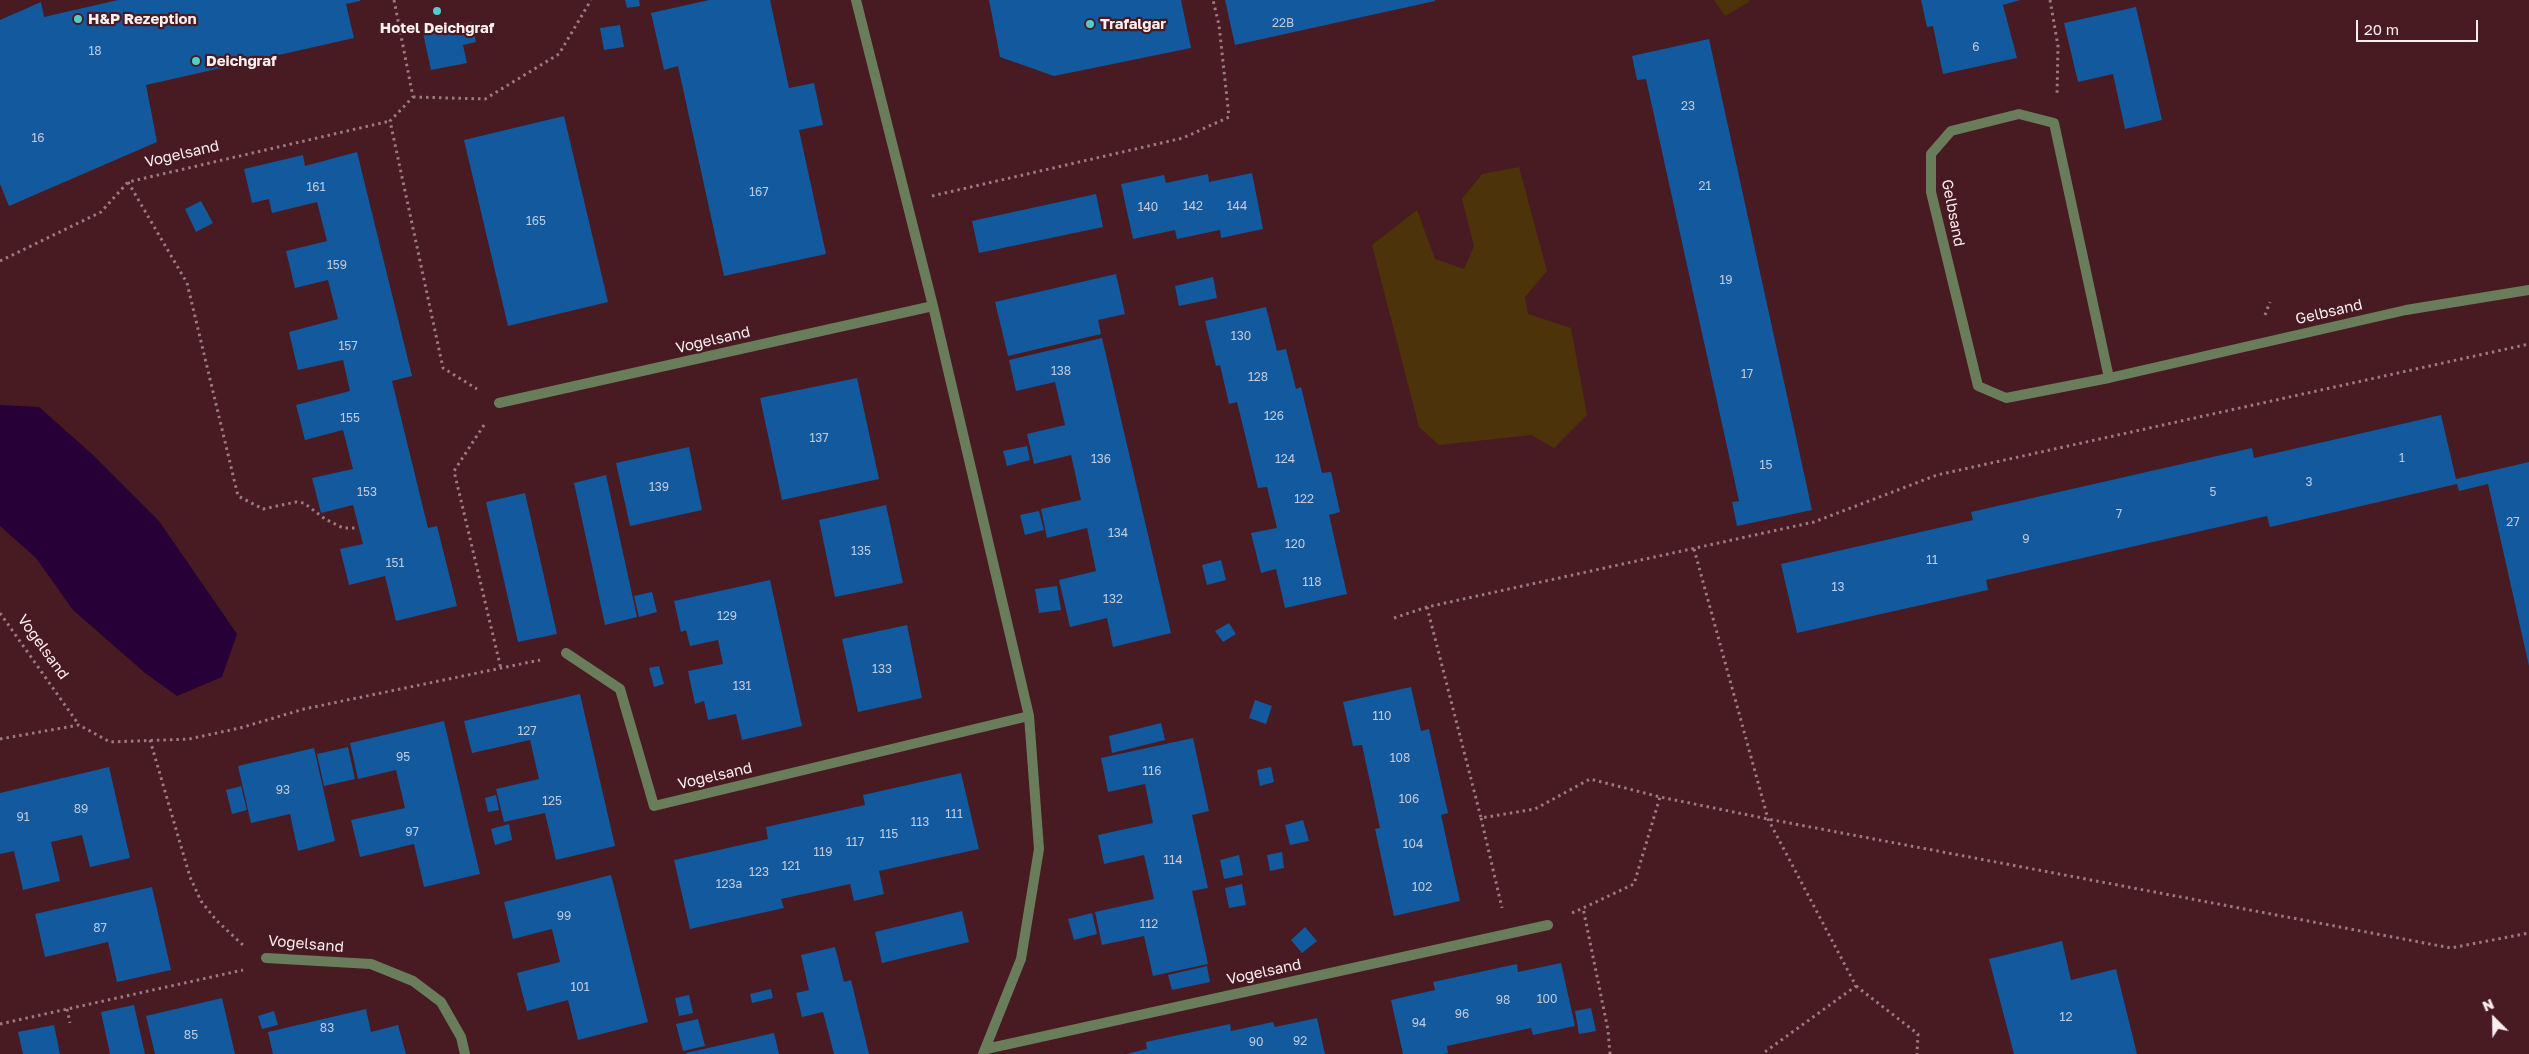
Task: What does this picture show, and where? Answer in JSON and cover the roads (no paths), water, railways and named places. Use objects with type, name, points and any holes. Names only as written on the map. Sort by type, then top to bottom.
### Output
[{"type":"street","name":"Vogelsand","points":[[856,0],[933,306],[1029,716],[1039,849],[1021,959],[984,1052]]},
{"type":"street","name":"Gelbsand","points":[[2109,378],[2054,123],[2019,114],[1951,131],[1931,154],[1931,192],[1978,386],[2006,398],[2109,378],[2406,310],[2529,290]]},
{"type":"street","name":"Vogelsand","points":[[499,403],[933,306]]},
{"type":"street","name":"Vogelsand","points":[[566,653],[620,690],[654,806],[1029,716]]},
{"type":"street","name":"Vogelsand","points":[[984,1052],[1548,925]]},
{"type":"street","name":"Vogelsand","points":[[266,958],[371,964],[413,981],[441,1002],[461,1037],[465,1054]]},
{"type":"place","name":"Hotel Deichgraf","points":[[437,11]]},
{"type":"place","name":"H&P Rezeption","points":[[78,19]]},
{"type":"place","name":"Trafalgar","points":[[1090,24]]},
{"type":"place","name":"Deichgraf","points":[[196,61]]}]
